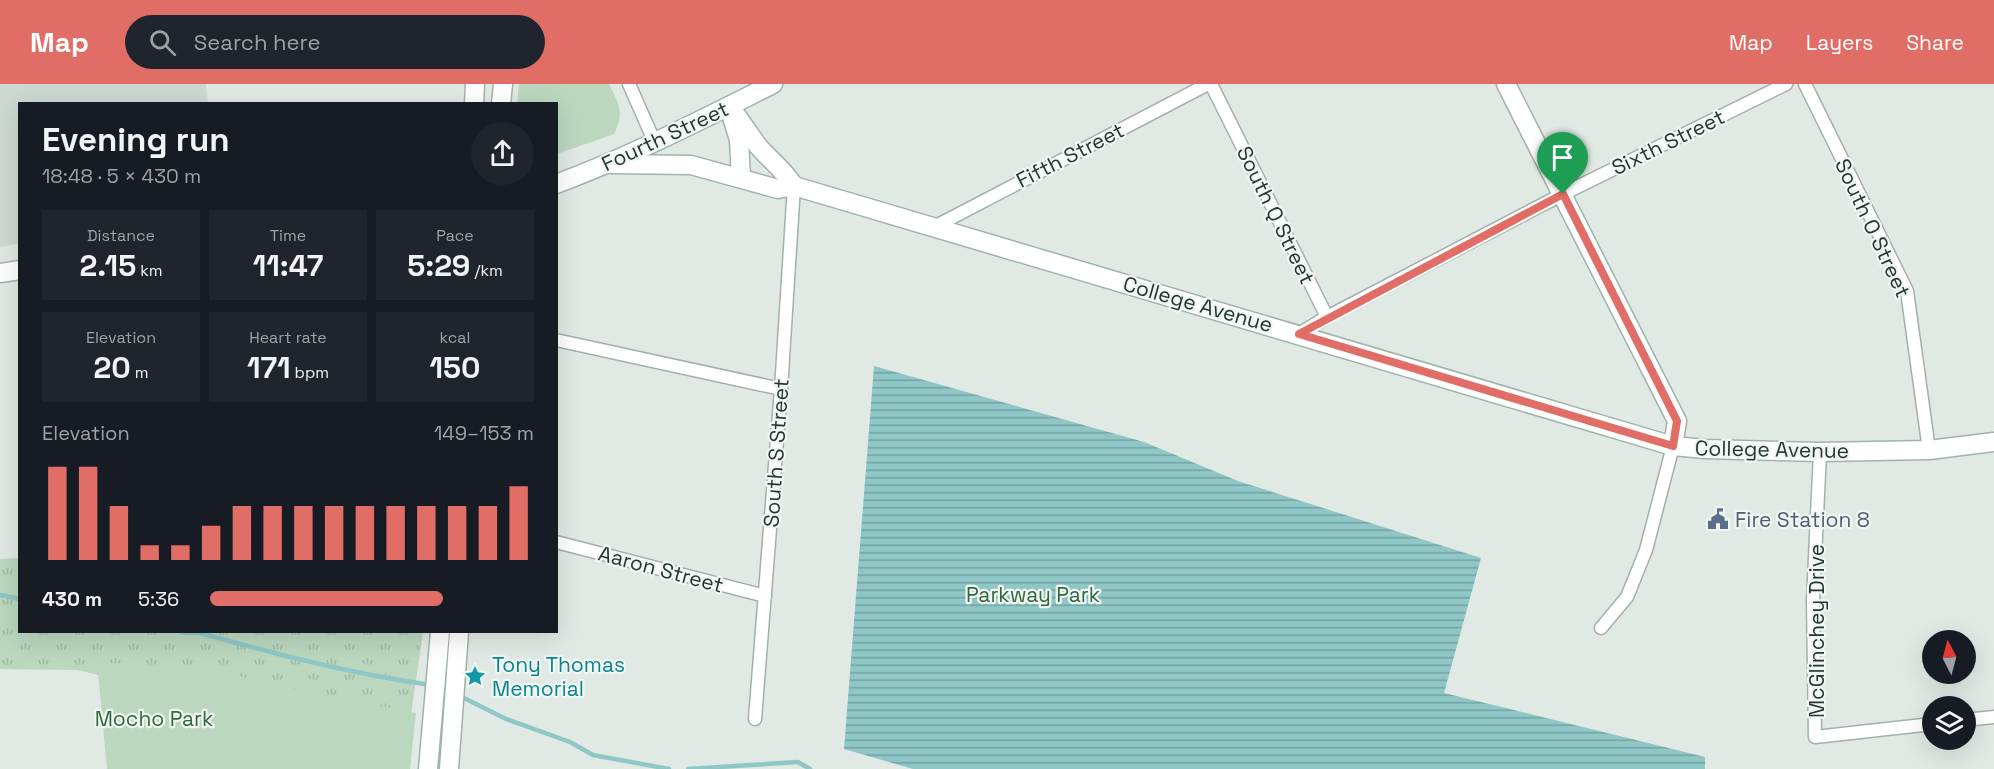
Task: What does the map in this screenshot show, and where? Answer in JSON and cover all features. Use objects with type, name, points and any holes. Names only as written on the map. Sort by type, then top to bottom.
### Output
[{"type":"street","points":[[474,102],[475,84]]},
{"type":"street","points":[[501,102],[502,84]]},
{"type":"street","points":[[629,84],[655,143]]},
{"type":"street","name":"Fourth Street","points":[[558,183],[655,143],[773,84]]},
{"type":"street","name":"Fifth Street","points":[[934,226],[1209,84]]},
{"type":"street","name":"South Q Street","points":[[1209,84],[1327,317]]},
{"type":"street","points":[[1506,84],[1677,421],[1673,446],[1646,550],[1627,597],[1601,628]]},
{"type":"street","name":"Sixth Street","points":[[1327,317],[1563,194],[1786,84]]},
{"type":"street","name":"South O Street","points":[[1804,84],[1908,291],[1929,450]]},
{"type":"street","points":[[729,106],[739,140],[741,178]]},
{"type":"street","points":[[729,106],[758,145],[785,172],[794,186]]},
{"type":"street","name":"College Avenue","points":[[609,164],[691,165],[778,189],[794,186],[1673,446],[1820,452],[1929,450],[1994,442]]},
{"type":"street","name":"South S Street","points":[[755,719],[781,389],[794,186]]},
{"type":"street","points":[[0,273],[18,270]]},
{"type":"street","points":[[1299,334],[1327,317]]},
{"type":"street","points":[[558,340],[781,389]]},
{"type":"street","name":"McGlinchey Drive","points":[[1820,452],[1813,600],[1815,737],[1922,725]]},
{"type":"street","name":"Aaron Street","points":[[558,543],[765,596]]},
{"type":"street","points":[[449,769],[459,633]]},
{"type":"street","points":[[428,769],[440,638]]},
{"type":"street","points":[[1976,719],[1994,717]]},
{"type":"shaded area","points":[[0,84],[206,84],[208,102],[18,102],[18,244],[0,247]]},
{"type":"green space","points":[[519,84],[609,84],[620,114],[614,134],[558,154],[558,102],[517,102]]},
{"type":"green space","points":[[18,558],[18,633],[423,633],[408,735],[77,670],[0,669],[0,559]]},
{"type":"green space","name":"Mocho Park","points":[[97,662],[218,670],[260,682],[416,713],[410,769],[107,769]]},
{"type":"water","name":"Parkway Park","points":[[874,366],[1144,442],[1238,481],[1481,558],[1444,693],[1705,757],[1705,769],[913,769],[844,749]]},
{"type":"waterway","points":[[0,595],[18,599]]},
{"type":"waterway","points":[[200,633],[343,669],[431,685]]},
{"type":"waterway","points":[[458,695],[506,719],[570,742],[593,755],[669,769]]},
{"type":"waterway","points":[[688,769],[798,762],[810,769]]},
{"type":"place","name":"Fire Station 8","points":[[1718,519]]},
{"type":"place","name":"Tony Thomas Memorial","points":[[475,676]]},
{"type":"route","points":[[1563,194],[1677,421],[1673,446],[1299,334],[1327,317],[1563,194]]}]
